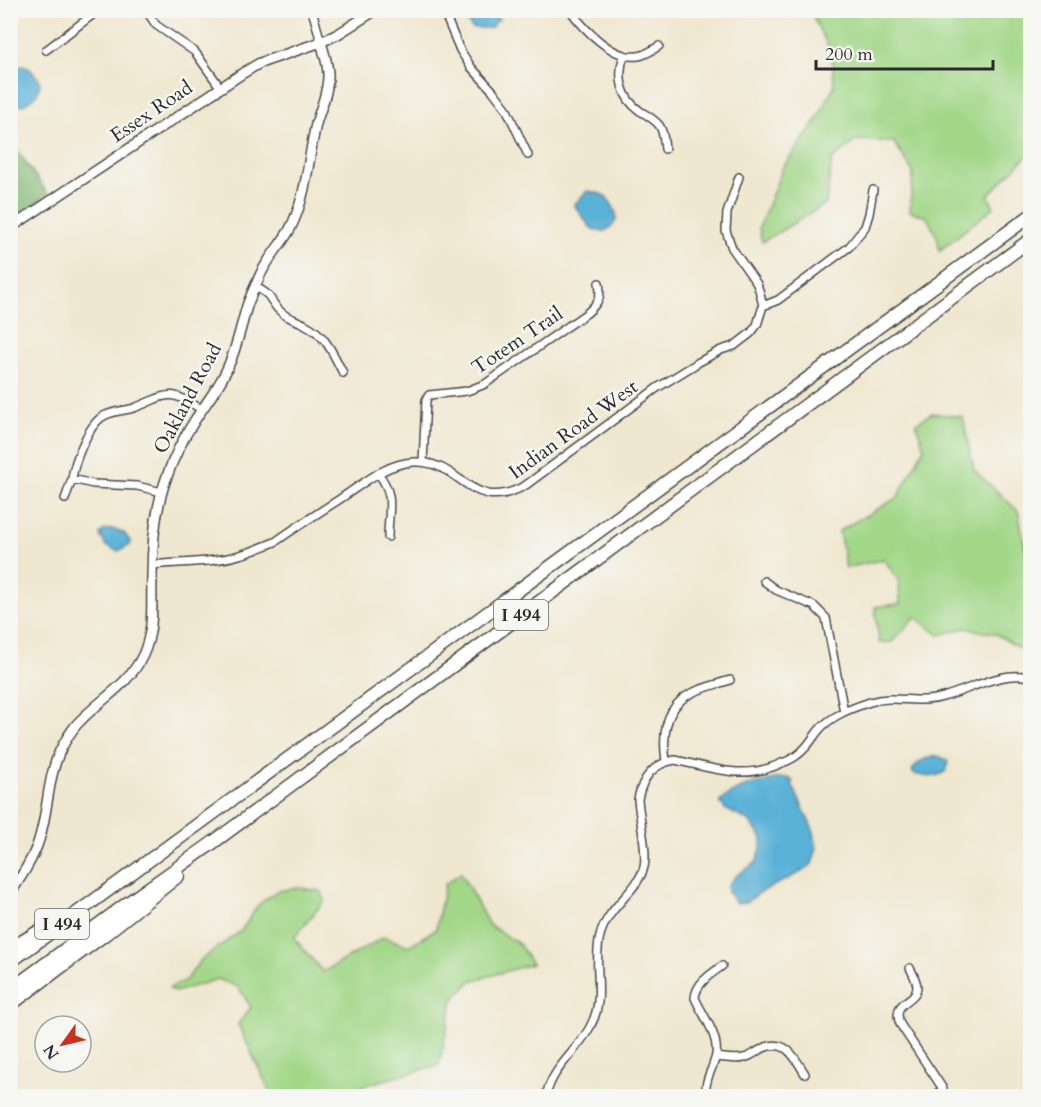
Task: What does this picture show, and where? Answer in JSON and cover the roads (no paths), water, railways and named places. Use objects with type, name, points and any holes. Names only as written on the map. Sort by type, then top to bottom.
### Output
[{"type":"highway","name":"I 494","points":[[10,962],[1030,216]]},
{"type":"highway","name":"I 494","points":[[10,990],[1030,240]]},
{"type":"highway","points":[[10,1005],[177,877],[211,844]]},
{"type":"highway","points":[[10,949],[114,886]]},
{"type":"street","points":[[46,50],[99,10]]},
{"type":"street","points":[[146,10],[156,25],[195,52],[219,87]]},
{"type":"street","points":[[312,10],[321,42],[376,10]]},
{"type":"street","points":[[443,10],[460,50],[471,67],[506,108],[528,155]]},
{"type":"street","points":[[570,10],[597,39],[614,51],[631,57],[645,55],[659,46]]},
{"type":"street","name":"Essex Road","points":[[10,228],[219,87],[260,63],[321,42]]},
{"type":"street","name":"Oakland Road","points":[[10,894],[39,842],[54,769],[64,742],[82,718],[127,680],[143,655],[152,627],[154,534],[162,492],[178,449],[215,392],[232,360],[255,287],[262,272],[291,228],[300,205],[316,126],[327,86],[326,56],[321,42]]},
{"type":"street","points":[[624,55],[620,70],[623,90],[634,106],[658,123],[663,134],[665,148]]},
{"type":"street","points":[[739,177],[727,213],[726,231],[732,248],[757,284],[763,306],[778,300],[849,247],[864,227],[873,190]]},
{"type":"street","name":"Totem Trail","points":[[423,462],[426,400],[429,395],[467,391],[485,384],[587,313],[599,300],[600,283]]},
{"type":"street","points":[[255,287],[267,293],[282,313],[306,324],[320,335],[332,351],[343,373]]},
{"type":"street","name":"Indian Road West","points":[[423,462],[443,468],[478,492],[496,495],[514,492],[671,379],[721,350],[735,346],[744,340],[757,325],[763,306]]},
{"type":"street","points":[[65,499],[78,454],[93,426],[103,417],[164,395],[182,398],[202,410]]},
{"type":"street","points":[[153,565],[208,561],[261,548],[275,542],[378,473],[399,464],[423,462]]},
{"type":"street","points":[[378,473],[385,482],[390,498],[388,537]]},
{"type":"street","points":[[72,478],[93,484],[137,486],[162,492]]},
{"type":"street","points":[[764,580],[776,590],[814,606],[826,618],[844,712]]},
{"type":"street","points":[[546,1096],[554,1076],[591,1026],[599,1002],[598,948],[600,935],[610,913],[642,875],[645,865],[638,799],[640,788],[652,770],[666,761],[675,760],[730,772],[751,772],[771,768],[798,755],[826,723],[844,712],[871,702],[897,698],[938,699],[1003,676],[1030,677]]},
{"type":"street","points":[[666,761],[664,730],[671,712],[691,693],[730,680]]},
{"type":"street","points":[[10,871],[18,882]]},
{"type":"street","points":[[706,1096],[706,1081],[716,1057],[716,1047],[715,1039],[695,998],[698,987],[722,966]]},
{"type":"street","points":[[910,968],[917,986],[912,997],[900,1006],[898,1018],[943,1089],[933,1096]]},
{"type":"street","points":[[716,1057],[745,1058],[763,1048],[778,1045],[790,1051],[805,1074]]},
{"type":"water","points":[[478,11],[493,14],[499,19],[490,28],[472,28],[468,23]]},
{"type":"water","points":[[27,66],[39,79],[40,85],[36,96],[23,105],[11,105],[11,70]]},
{"type":"water","points":[[589,191],[605,196],[615,212],[615,223],[602,232],[591,228],[574,205]]},
{"type":"water","points":[[112,529],[124,533],[130,541],[129,546],[118,551],[106,546],[100,535],[103,531]]},
{"type":"water","points":[[937,756],[948,762],[946,771],[930,777],[914,774],[912,771],[914,767],[920,762]]},
{"type":"water","points":[[779,778],[789,778],[793,782],[814,832],[817,848],[812,864],[747,902],[736,903],[728,893],[728,885],[737,875],[756,863],[762,838],[749,821],[725,809],[720,802],[740,789]]}]
